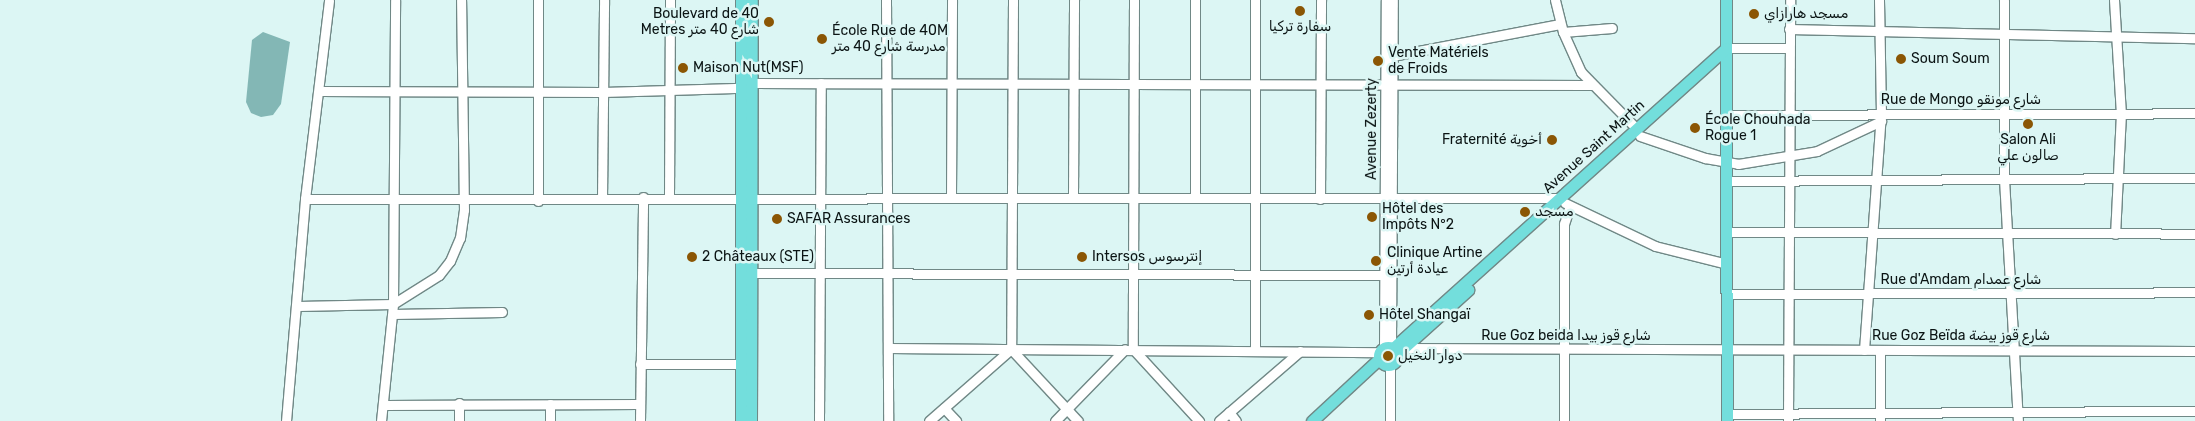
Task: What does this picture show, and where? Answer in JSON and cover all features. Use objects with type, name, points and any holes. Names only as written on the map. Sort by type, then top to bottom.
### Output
[{"type":"main road","points":[[741,0],[741,87],[752,273],[741,421]]},
{"type":"main road","points":[[751,421],[746,364],[746,196],[752,83],[752,0]]},
{"type":"main road","points":[[1726,0],[1727,418]]},
{"type":"main road","name":"Avenue Saint Martin","points":[[1312,421],[1565,202],[1638,132],[1726,53]]},
{"type":"main road","name":"Avenue Saint Martin","points":[[1322,421],[1389,354]]},
{"type":"street","points":[[286,421],[298,306],[305,199],[329,0]]},
{"type":"street","points":[[381,421],[393,314],[397,91],[395,0]]},
{"type":"street","points":[[298,306],[393,304],[439,275],[450,261],[460,238],[464,202],[461,0]]},
{"type":"street","points":[[538,0],[538,201]]},
{"type":"street","points":[[602,199],[604,0]]},
{"type":"street","points":[[669,196],[670,0]]},
{"type":"street","points":[[886,0],[888,421]]},
{"type":"street","points":[[951,197],[952,0]]},
{"type":"street","points":[[1014,0],[1011,349],[1078,421]]},
{"type":"street","points":[[1073,196],[1074,0]]},
{"type":"street","points":[[1055,421],[1129,349],[1135,196],[1134,0]]},
{"type":"street","points":[[1195,0],[1195,198]]},
{"type":"street","points":[[1255,0],[1255,350]]},
{"type":"street","points":[[1320,199],[1322,0]]},
{"type":"street","name":"Avenue Zezerty","points":[[1386,0],[1389,85],[1390,421]]},
{"type":"street","name":"Avenue Zezerty","points":[[1389,85],[1392,56],[1393,0]]},
{"type":"street","points":[[1555,0],[1561,28],[1591,85],[1638,132],[1727,164],[1790,158],[1817,151],[1881,118]]},
{"type":"street","points":[[1788,416],[1790,0]]},
{"type":"street","points":[[1864,350],[1881,118],[1879,0]]},
{"type":"street","points":[[2004,0],[2004,179],[2018,416]]},
{"type":"street","points":[[2114,0],[2114,36],[2121,112],[2115,234]]},
{"type":"street","points":[[1392,56],[1561,28],[1612,28]]},
{"type":"street","points":[[1790,29],[2195,38]]},
{"type":"street","points":[[1726,53],[1789,48]]},
{"type":"street","points":[[319,91],[538,90],[603,92],[741,87],[752,83],[1591,85]]},
{"type":"street","points":[[819,421],[822,83]]},
{"type":"street","name":"Rue de Mongo شارع مونقو","points":[[1726,115],[1790,113],[1881,118],[2121,112],[2195,113]]},
{"type":"street","points":[[1727,181],[2195,178]]},
{"type":"street","points":[[305,199],[464,202],[669,196],[1135,196],[1565,202],[1655,246],[1727,264]]},
{"type":"street","points":[[640,421],[643,197]]},
{"type":"street","points":[[1564,421],[1562,350],[1565,202]]},
{"type":"street","points":[[1727,232],[2195,234]]},
{"type":"street","points":[[752,273],[1389,274]]},
{"type":"street","name":"Rue d'Amdam شارع عمدام","points":[[1728,294],[2195,292]]},
{"type":"street","points":[[393,314],[502,312]]},
{"type":"street","name":"Rue Goz beida شارع قوز بيدا","points":[[888,348],[1255,350],[1389,354],[1562,350],[1728,350]]},
{"type":"street","points":[[929,421],[1011,349]]},
{"type":"street","points":[[1129,349],[1199,421]]},
{"type":"street","name":"Rue Goz Beïda شارع قوز بيضة","points":[[1728,350],[2195,351]]},
{"type":"street","points":[[1880,350],[1880,421]]},
{"type":"street","points":[[1219,421],[1300,352]]},
{"type":"street","points":[[640,364],[746,364]]},
{"type":"street","points":[[383,405],[459,403],[640,404]]},
{"type":"street","points":[[459,403],[459,421]]},
{"type":"street","points":[[550,404],[550,421]]},
{"type":"street","points":[[944,408],[956,421]]},
{"type":"street","points":[[1727,418],[1880,410],[2018,416],[2195,411]]},
{"type":"street","points":[[1228,412],[1236,421]]},
{"type":"water","points":[[263,32],[290,42],[281,104],[273,115],[261,117],[251,113],[246,102],[252,40]]},
{"type":"place","name":"سفارة تركيا","points":[[1300,11]]},
{"type":"place","name":"مسجد هارازاي","points":[[1754,14]]},
{"type":"place","name":"Boulevard de 40 Metres شارع 40 متر","points":[[769,22]]},
{"type":"place","name":"École Rue de 40M مدرسة شارع 40 متر","points":[[822,39]]},
{"type":"place","name":"Soum Soum","points":[[1901,59]]},
{"type":"place","name":"Vente Matériels de Froids","points":[[1378,61]]},
{"type":"place","name":"Maison Nut(MSF)","points":[[683,68]]},
{"type":"place","name":"Salon Ali صالون علي","points":[[2028,124]]},
{"type":"place","name":"École Chouhada Rogue 1","points":[[1695,128]]},
{"type":"place","name":"Fraternité أخوية","points":[[1552,140]]},
{"type":"place","name":"مسجد","points":[[1525,212]]},
{"type":"place","name":"Hôtel des Impôts N°2","points":[[1372,217]]},
{"type":"place","name":"SAFAR Assurances","points":[[777,219]]},
{"type":"place","name":"2 Châteaux (STE)","points":[[692,257]]},
{"type":"place","name":"Intersos إنترسوس","points":[[1082,257]]},
{"type":"place","name":"Clinique Artine عيادة أرتين","points":[[1376,261]]},
{"type":"place","name":"Hôtel Shangaï","points":[[1369,315]]},
{"type":"place","name":"دوار النخيل","points":[[1388,356]]}]
